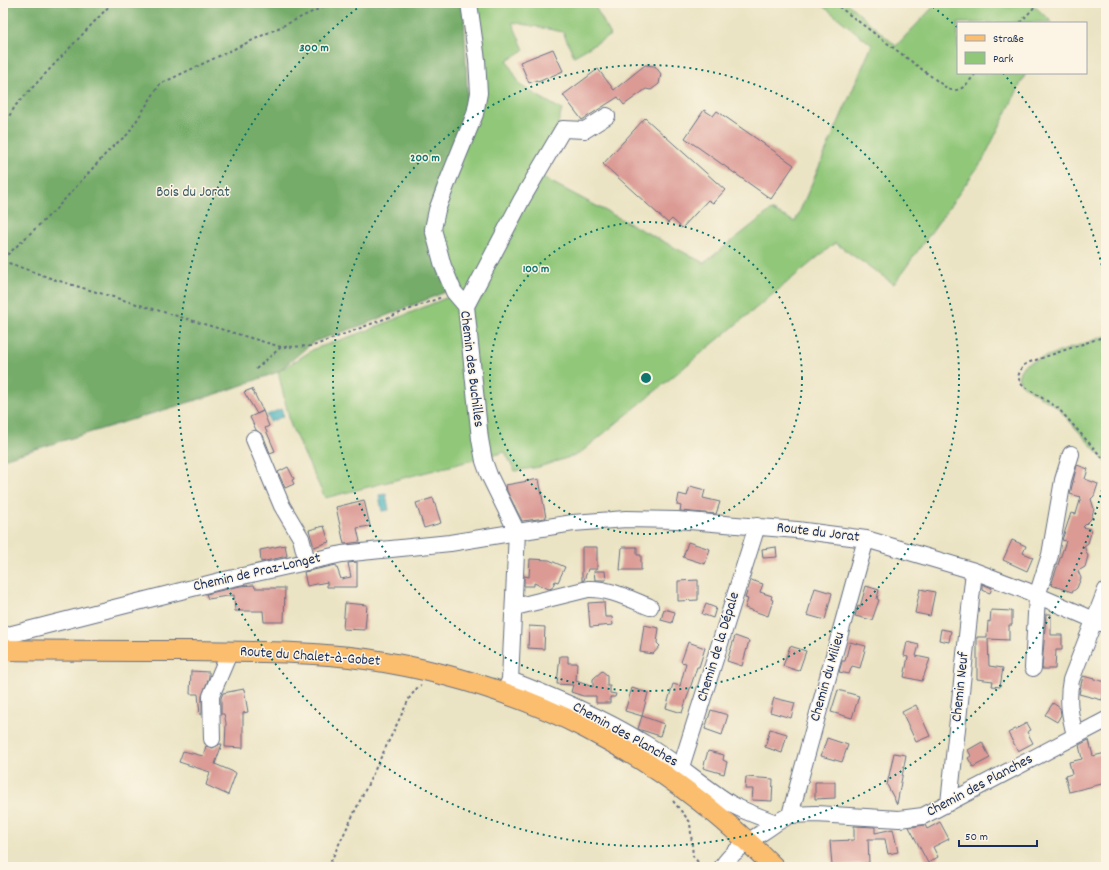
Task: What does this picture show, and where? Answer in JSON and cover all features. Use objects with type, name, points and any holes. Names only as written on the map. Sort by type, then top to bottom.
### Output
[{"type":"main road","name":"Route du Chalet-à-Gobet","points":[[3,650],[300,653],[365,659],[507,686],[638,756],[692,794],[749,841],[774,867]]},
{"type":"street","name":"Chemin des Buchilles","points":[[469,3],[477,60],[479,93],[475,114],[437,210],[433,229],[443,266],[454,292],[466,306],[480,439],[484,461],[489,476],[516,532],[515,607],[507,686]]},
{"type":"street","points":[[466,306],[522,199],[563,129],[585,130],[607,116]]},
{"type":"street","points":[[254,439],[282,506],[301,538],[307,562]]},
{"type":"street","points":[[1033,668],[1037,596],[1050,555],[1063,480],[1072,454]]},
{"type":"street","name":"Route du Jorat","points":[[516,532],[573,523],[626,519],[677,520],[757,526],[866,539],[974,571],[1101,622]]},
{"type":"street","name":"Chemin de la Dépale","points":[[682,767],[757,526]]},
{"type":"street","name":"Chemin de Praz-Longet","points":[[3,638],[12,634],[138,601],[342,554],[450,543],[516,532]]},
{"type":"street","name":"Chemin du Milieu","points":[[790,815],[866,539]]},
{"type":"street","name":"Chemin Neuf","points":[[949,802],[974,571]]},
{"type":"street","points":[[515,607],[588,588],[604,590],[650,607]]},
{"type":"street","points":[[1075,735],[1070,714],[1068,693],[1071,680],[1101,622],[1106,590]]},
{"type":"street","points":[[212,739],[211,696],[230,652]]},
{"type":"street","name":"Chemin des Planches","points":[[507,686],[543,692],[605,721],[644,742],[682,767],[732,804],[776,823]]},
{"type":"street","name":"Chemin des Planches","points":[[722,867],[741,846],[757,838],[776,823],[790,815],[816,814],[899,819],[923,816],[1106,720]]},
{"type":"path","points":[[3,126],[16,105],[112,3]]},
{"type":"path","points":[[331,3],[160,84],[128,134],[111,148],[56,210],[3,260],[56,280],[281,347],[313,346],[454,292]]},
{"type":"path","points":[[834,3],[948,89],[955,91],[961,89],[975,74]]},
{"type":"path","points":[[1021,22],[1038,3]]},
{"type":"path","points":[[1106,336],[1030,362],[1024,365],[1018,376],[1019,381],[1027,390],[1058,408],[1106,462]]},
{"type":"path","points":[[256,369],[281,347]]},
{"type":"path","points":[[328,867],[410,697],[418,687],[426,683]]},
{"type":"path","points":[[671,799],[690,822],[693,856],[702,867]]},
{"type":"green space","name":"Bois du Jorat","points":[[3,3],[460,3],[464,12],[468,112],[428,230],[448,291],[363,325],[313,342],[278,372],[223,392],[3,459]]},
{"type":"green space","points":[[477,3],[593,3],[611,35],[574,56],[563,32],[512,22],[524,50],[507,61],[521,86],[562,110],[553,140],[536,174],[704,263],[771,210],[795,222],[872,45],[819,3],[847,3],[896,46],[937,3],[1031,3],[1052,22],[957,22],[957,74],[1026,74],[983,160],[894,284],[835,243],[579,454],[539,467],[515,471],[505,452],[325,498],[291,426],[278,372],[314,349],[366,331],[458,293],[440,228],[484,60]]},
{"type":"green space","points":[[1106,336],[1106,462],[1058,408],[1022,385],[1018,377],[1024,365],[1030,362]]},
{"type":"water","points":[[281,409],[284,416],[270,422],[267,415]]},
{"type":"water","points":[[386,494],[389,510],[382,511],[379,495]]},
{"type":"building","points":[[553,49],[563,71],[538,82],[537,80],[529,83],[520,62]]},
{"type":"building","points":[[645,65],[655,66],[661,74],[659,84],[651,90],[646,89],[624,105],[618,97],[582,120],[563,95],[598,69],[614,90]]},
{"type":"building","points":[[704,110],[713,116],[717,111],[794,165],[771,199],[685,138]]},
{"type":"building","points":[[645,118],[725,190],[713,203],[708,200],[682,228],[672,219],[668,223],[603,164]]},
{"type":"building","points":[[252,389],[263,411],[257,414],[244,392]]},
{"type":"building","points":[[263,411],[269,426],[265,428],[275,451],[270,453],[263,435],[256,430],[250,417]]},
{"type":"building","points":[[1077,465],[1088,469],[1085,479],[1098,484],[1094,496],[1091,499],[1094,509],[1091,519],[1083,527],[1090,529],[1091,533],[1088,543],[1084,546],[1088,556],[1085,567],[1078,571],[1081,578],[1077,588],[1072,592],[1051,585],[1066,541],[1062,540],[1071,513],[1076,514],[1081,497],[1070,494]]},
{"type":"building","points":[[288,467],[294,479],[292,480],[294,484],[285,488],[278,472]]},
{"type":"building","points":[[539,479],[546,518],[522,521],[507,491],[506,485]]},
{"type":"building","points":[[690,486],[705,490],[703,498],[720,502],[716,514],[680,511],[681,506],[677,505],[679,494],[687,496]]},
{"type":"building","points":[[433,498],[441,523],[424,528],[416,503]]},
{"type":"building","points":[[364,500],[370,526],[357,528],[360,542],[344,544],[336,507]]},
{"type":"building","points":[[324,526],[329,542],[314,547],[309,530]]},
{"type":"building","points":[[1012,540],[1026,546],[1023,553],[1033,557],[1027,571],[1003,560]]},
{"type":"building","points":[[688,542],[710,549],[705,564],[683,557]]},
{"type":"building","points":[[285,545],[287,556],[261,562],[260,550]]},
{"type":"building","points":[[582,547],[597,547],[597,569],[588,569],[584,580],[582,581]]},
{"type":"building","points":[[622,547],[637,547],[637,555],[641,555],[641,570],[620,570]]},
{"type":"building","points":[[776,547],[777,557],[763,558],[762,549]]},
{"type":"building","points":[[530,559],[549,560],[565,567],[558,582],[555,581],[552,588],[549,589],[534,583],[534,586],[524,586],[524,576],[529,577]]},
{"type":"building","points":[[357,562],[357,587],[327,587],[327,582],[307,586],[304,572],[336,565],[341,579],[351,577],[348,563]]},
{"type":"building","points":[[594,571],[605,571],[606,580],[595,580]]},
{"type":"building","points":[[698,580],[698,600],[678,601],[678,581]]},
{"type":"building","points":[[751,580],[763,584],[760,592],[772,596],[771,599],[773,600],[768,616],[745,608],[748,599],[745,598]]},
{"type":"building","points":[[982,584],[992,588],[990,593],[982,590]]},
{"type":"building","points":[[254,585],[255,588],[285,588],[284,622],[264,622],[263,611],[235,611],[234,595],[208,599],[206,594],[240,586]]},
{"type":"building","points":[[866,586],[879,590],[877,599],[879,600],[872,620],[855,616],[858,606],[860,607]]},
{"type":"building","points":[[815,588],[832,593],[825,620],[807,615]]},
{"type":"building","points":[[920,589],[935,592],[930,616],[915,613]]},
{"type":"building","points":[[604,602],[605,617],[612,617],[613,625],[590,627],[588,603]]},
{"type":"building","points":[[345,603],[367,605],[365,630],[343,629]]},
{"type":"building","points":[[706,604],[716,608],[713,618],[702,614]]},
{"type":"building","points":[[664,609],[675,612],[672,623],[661,620]]},
{"type":"building","points":[[991,610],[1012,611],[1012,625],[1009,625],[1009,640],[988,639],[989,666],[1003,668],[1000,687],[992,686],[993,681],[977,679],[977,637],[987,637],[988,621],[990,622]]},
{"type":"building","points":[[1046,614],[1051,614],[1051,635],[1062,635],[1062,650],[1056,650],[1055,669],[1042,669]]},
{"type":"building","points":[[644,625],[659,628],[657,643],[660,646],[653,654],[640,652]]},
{"type":"building","points":[[529,626],[545,627],[544,649],[528,648]]},
{"type":"building","points":[[941,629],[951,631],[949,642],[939,640]]},
{"type":"building","points":[[735,636],[749,641],[742,666],[727,661]]},
{"type":"building","points":[[688,642],[705,648],[699,667],[697,667],[682,713],[666,708],[673,684],[680,686],[686,663],[681,662]]},
{"type":"building","points":[[850,642],[866,646],[860,668],[852,666],[849,674],[839,672],[842,661],[845,661]]},
{"type":"building","points":[[907,642],[919,645],[916,656],[930,659],[922,681],[904,677],[908,657],[904,656]]},
{"type":"building","points":[[790,646],[806,651],[799,671],[783,666]]},
{"type":"building","points":[[560,656],[568,656],[568,663],[577,663],[576,681],[593,687],[593,679],[602,671],[607,675],[607,686],[610,686],[610,693],[616,694],[615,697],[610,697],[610,703],[596,703],[596,696],[583,696],[571,692],[573,685],[557,684]]},
{"type":"building","points":[[191,671],[209,672],[209,677],[202,696],[202,714],[200,715],[198,694],[190,694]]},
{"type":"building","points":[[1083,676],[1106,682],[1102,700],[1079,694]]},
{"type":"building","points":[[632,688],[648,693],[642,716],[625,711]]},
{"type":"building","points":[[244,689],[248,712],[243,713],[243,748],[225,747],[226,723],[224,714],[221,714],[221,698],[223,693]]},
{"type":"building","points":[[838,690],[859,696],[852,718],[831,712]]},
{"type":"building","points":[[774,698],[795,703],[791,718],[770,712]]},
{"type":"building","points":[[1053,703],[1060,708],[1061,715],[1057,722],[1045,715]]},
{"type":"building","points":[[916,705],[930,736],[916,742],[902,712]]},
{"type":"building","points":[[711,710],[728,715],[722,735],[705,729]]},
{"type":"building","points":[[642,716],[664,724],[660,736],[638,729]]},
{"type":"building","points":[[1027,723],[1031,730],[1027,732],[1033,743],[1018,751],[1008,733]]},
{"type":"building","points":[[770,729],[787,734],[782,753],[765,747]]},
{"type":"building","points":[[827,738],[848,745],[842,762],[821,756]]},
{"type":"building","points":[[1089,740],[1093,756],[1106,753],[1106,783],[1069,792],[1065,776],[1072,774],[1069,762],[1082,759],[1079,745]]},
{"type":"building","points":[[982,742],[990,758],[973,767],[968,758],[971,756],[968,750]]},
{"type":"building","points":[[222,744],[215,764],[236,773],[228,795],[206,785],[210,772],[179,762],[183,751],[203,756],[206,746],[213,748]]},
{"type":"building","points":[[708,751],[724,755],[723,760],[727,762],[724,774],[703,768]]},
{"type":"building","points":[[894,753],[906,755],[897,804],[887,785]]},
{"type":"building","points":[[746,777],[773,779],[772,801],[752,800],[753,789],[745,789]]},
{"type":"building","points":[[815,782],[835,782],[835,798],[815,799]]},
{"type":"building","points":[[940,822],[949,839],[933,847],[938,857],[928,863],[909,827],[925,825],[927,829]]},
{"type":"building","points":[[854,826],[875,827],[875,833],[893,829],[898,852],[888,854],[885,839],[868,839],[869,863],[832,866],[830,841],[854,840]]}]
